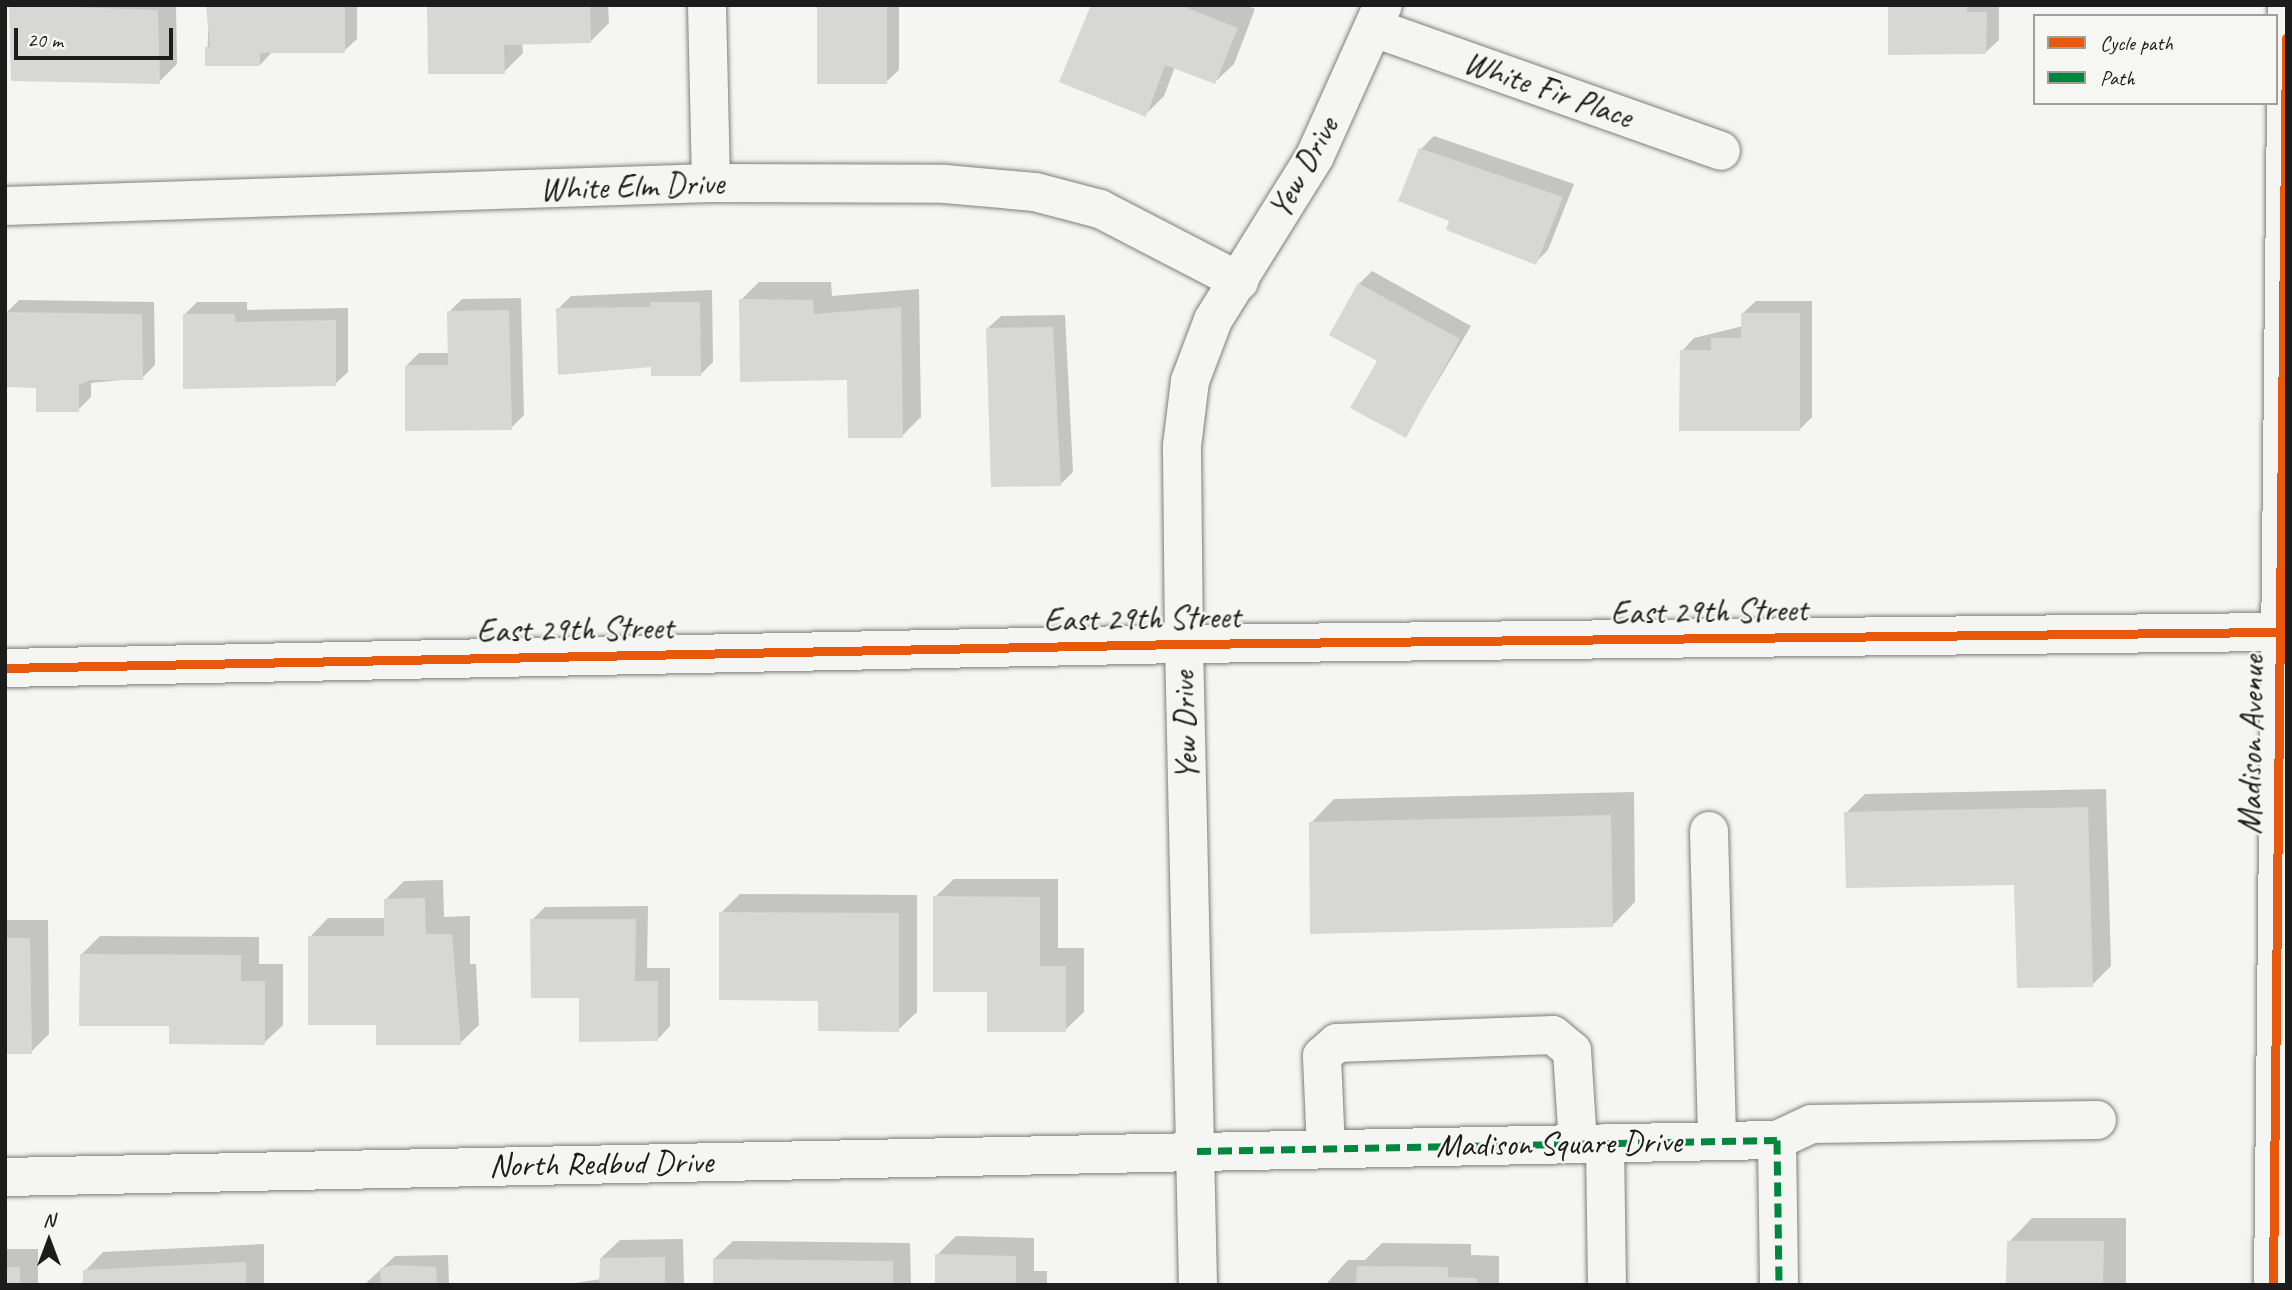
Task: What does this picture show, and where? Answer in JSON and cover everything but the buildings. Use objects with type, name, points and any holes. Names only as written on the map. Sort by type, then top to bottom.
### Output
[{"type":"street","points":[[706,5],[710,183]]},
{"type":"street","name":"Madison Avenue","points":[[2273,1285],[2287,6]]},
{"type":"street","name":"White Fir Place","points":[[1378,17],[1721,151]]},
{"type":"street","name":"Yew Drive","points":[[1198,1285],[1182,446],[1191,381],[1213,320],[1315,156],[1378,17]]},
{"type":"street","name":"White Elm Drive","points":[[5,206],[710,183],[945,184],[1035,192],[1110,214],[1239,281]]},
{"type":"street","name":"East 29th Street","points":[[5,668],[1184,644],[2279,632]]},
{"type":"street","points":[[1709,831],[1717,1141]]},
{"type":"street","points":[[1326,1149],[1322,1056],[1337,1042],[1553,1035],[1572,1051],[1592,1143],[1607,1285]]},
{"type":"street","points":[[1779,1285],[1777,1140],[1812,1124],[2098,1121]]},
{"type":"street","name":"Madison Square Drive","points":[[1196,1152],[1777,1140]]},
{"type":"street","name":"North Redbud Drive","points":[[5,1177],[1196,1152]]},
{"type":"marked path","points":[[1197,1151],[1777,1140],[1779,1285]]},
{"type":"cycle path","points":[[2273,1285],[2286,38]]},
{"type":"cycle path","points":[[5,668],[1184,644],[2279,632]]}]
